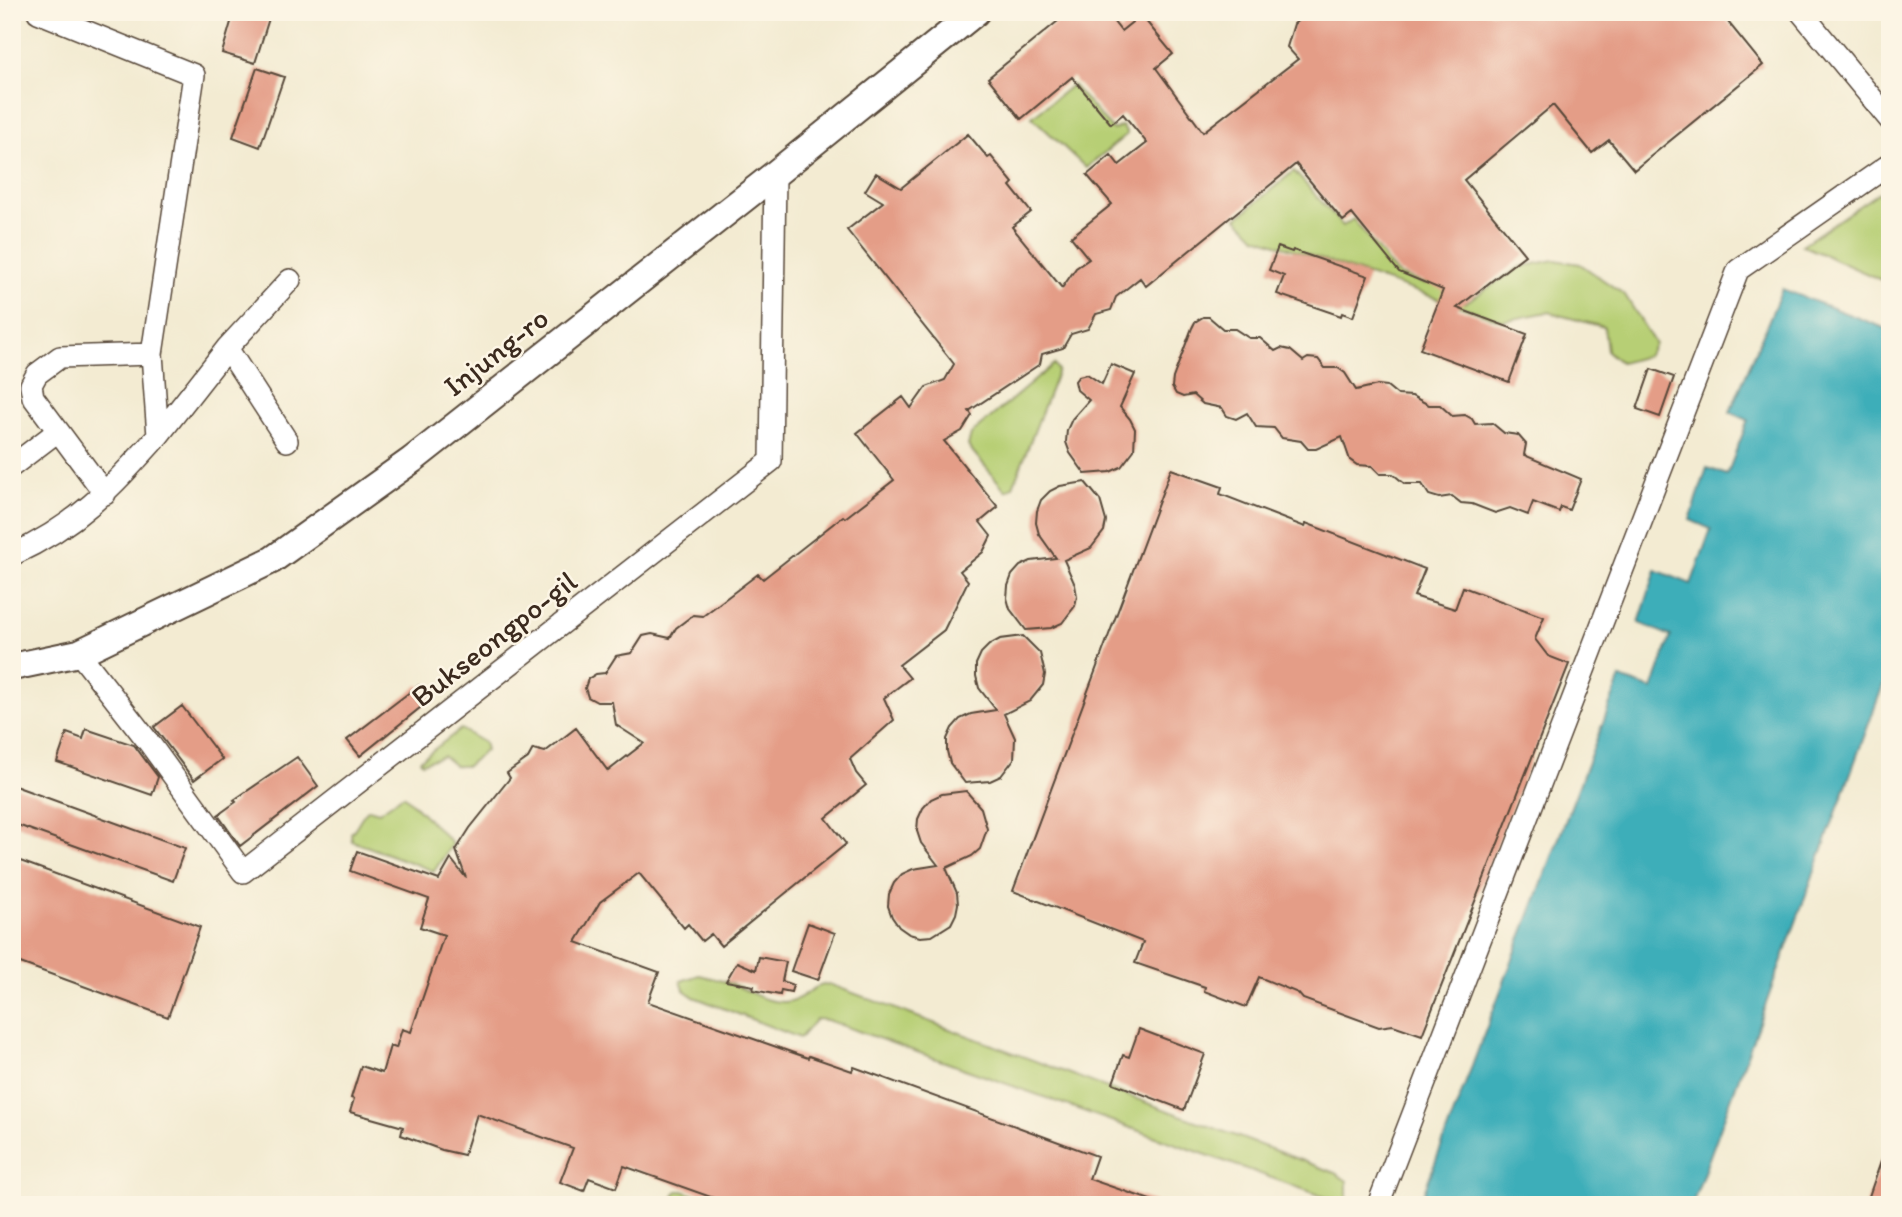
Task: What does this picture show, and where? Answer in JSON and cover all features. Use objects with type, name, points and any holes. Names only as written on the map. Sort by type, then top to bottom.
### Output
[{"type":"main road","name":"Injung-ro","points":[[12,667],[79,653],[272,561],[412,460],[976,12]]},
{"type":"street","points":[[38,12],[194,75],[152,354],[158,436]]},
{"type":"street","points":[[1801,12],[1890,120]]},
{"type":"street","points":[[1378,1205],[1738,270],[1890,164]]},
{"type":"street","name":"Bukseongpo-gil","points":[[79,653],[150,744],[243,872],[771,461],[775,174]]},
{"type":"street","points":[[12,555],[70,524],[105,494],[158,436],[227,348],[290,280]]},
{"type":"street","points":[[227,348],[287,441]]},
{"type":"street","points":[[105,494],[33,397],[31,385],[37,374],[60,357],[152,354]]},
{"type":"street","points":[[12,466],[58,431]]},
{"type":"green space","points":[[1072,85],[1113,130],[1122,126],[1127,134],[1086,168],[1032,117]]},
{"type":"green space","points":[[1294,171],[1343,226],[1353,219],[1397,274],[1424,284],[1440,273],[1465,303],[1520,267],[1555,260],[1580,264],[1625,295],[1655,344],[1647,356],[1621,363],[1607,351],[1604,327],[1548,312],[1503,321],[1256,237],[1237,218]]},
{"type":"green space","points":[[1888,190],[1890,284],[1802,245],[1878,193]]},
{"type":"green space","points":[[1054,364],[1058,370],[1013,486],[1006,491],[968,446],[971,434]]},
{"type":"green space","points":[[461,729],[484,743],[486,750],[467,766],[455,766],[443,756],[422,763],[420,760]]},
{"type":"green space","points":[[402,796],[451,842],[434,871],[352,841],[351,833],[369,809],[379,812]]},
{"type":"green space","points":[[699,975],[777,1002],[797,999],[829,984],[1335,1173],[1347,1181],[1347,1198],[1342,1201],[1325,1197],[827,1020],[816,1019],[800,1038],[694,997],[684,990],[681,981]]},
{"type":"green space","points":[[677,1191],[683,1191],[723,1205],[670,1205]]},
{"type":"water","points":[[1782,289],[1890,330],[1890,666],[1692,1205],[1419,1205],[1620,678],[1652,689],[1671,636],[1639,623],[1656,570],[1691,584],[1711,529],[1690,520],[1707,468],[1727,475],[1748,420],[1730,412]]},
{"type":"building","points":[[234,12],[271,12],[255,63],[222,53]]},
{"type":"building","points":[[1069,12],[1106,12],[1121,31],[1141,15],[1173,54],[1156,68],[1203,132],[1298,59],[1287,47],[1294,24],[1308,12],[1720,12],[1763,65],[1634,170],[1609,140],[1592,153],[1553,105],[1464,180],[1525,255],[1457,308],[1527,334],[1509,382],[1420,349],[1443,290],[1399,272],[1352,214],[1343,221],[1296,164],[1146,286],[1140,278],[1116,297],[1111,310],[1096,314],[1088,329],[1071,334],[1063,348],[1042,354],[1040,364],[969,411],[972,415],[962,431],[944,441],[998,507],[980,522],[991,536],[983,552],[960,571],[968,581],[944,630],[899,665],[910,678],[884,698],[894,720],[850,759],[856,773],[866,785],[826,818],[846,844],[721,946],[711,934],[702,941],[688,924],[684,928],[639,873],[600,902],[576,942],[659,972],[648,1002],[808,1058],[809,1056],[852,1071],[854,1067],[1097,1156],[1089,1179],[1156,1202],[1156,1205],[733,1205],[624,1166],[616,1188],[589,1178],[584,1191],[560,1182],[573,1148],[477,1114],[464,1155],[401,1135],[403,1127],[350,1112],[354,1099],[351,1098],[361,1066],[382,1073],[390,1046],[396,1048],[402,1029],[411,1032],[444,935],[420,927],[429,899],[350,871],[357,851],[439,880],[451,859],[466,878],[456,850],[510,778],[507,773],[528,758],[533,749],[545,752],[576,728],[608,771],[644,743],[616,725],[612,702],[597,702],[588,697],[585,688],[588,679],[605,673],[616,656],[632,653],[643,636],[652,634],[670,638],[676,628],[693,615],[703,616],[758,574],[763,579],[894,480],[857,433],[903,397],[911,408],[926,387],[945,380],[954,364],[847,230],[883,202],[865,191],[876,173],[901,188],[968,134],[1013,183],[1010,186],[1031,212],[1012,227],[1062,288],[1076,268],[1089,259],[1071,237],[1112,204],[1087,175],[1111,155],[1119,165],[1147,143],[1123,114],[1111,124],[1072,77],[1021,119],[988,78]]},
{"type":"building","points":[[257,68],[284,77],[260,147],[233,137]]},
{"type":"building","points":[[1278,247],[1368,276],[1353,317],[1342,313],[1341,316],[1277,294],[1284,276],[1269,270]]},
{"type":"building","points":[[1209,317],[1223,329],[1235,329],[1249,338],[1260,338],[1275,351],[1281,348],[1290,350],[1303,361],[1308,358],[1318,359],[1325,368],[1338,368],[1345,373],[1356,390],[1378,385],[1387,386],[1398,395],[1412,396],[1429,405],[1440,405],[1452,416],[1465,415],[1475,424],[1492,423],[1504,433],[1518,435],[1526,444],[1524,455],[1581,479],[1569,510],[1561,507],[1559,512],[1533,502],[1528,515],[1510,508],[1495,513],[1472,504],[1461,503],[1452,496],[1439,498],[1429,495],[1422,484],[1405,484],[1393,474],[1380,474],[1372,466],[1357,465],[1350,460],[1342,437],[1316,449],[1308,449],[1301,441],[1282,438],[1274,428],[1256,427],[1247,413],[1236,419],[1227,416],[1222,408],[1203,404],[1193,395],[1183,397],[1176,394],[1172,387],[1173,378],[1192,328],[1195,322]]},
{"type":"building","points":[[1111,364],[1135,374],[1120,407],[1135,429],[1134,450],[1121,467],[1110,472],[1085,474],[1070,453],[1066,442],[1072,419],[1089,400],[1077,390],[1075,381],[1079,376],[1087,374],[1102,384]]},
{"type":"building","points":[[1651,369],[1674,377],[1660,417],[1637,409]]},
{"type":"building","points":[[1171,469],[1222,487],[1220,494],[1305,527],[1306,523],[1425,569],[1414,596],[1455,609],[1463,587],[1544,617],[1535,639],[1548,656],[1569,664],[1422,1035],[1393,1025],[1379,1027],[1303,999],[1298,993],[1259,977],[1246,1007],[1204,991],[1205,987],[1135,963],[1143,942],[1013,891]]},
{"type":"building","points":[[1085,482],[1100,500],[1106,521],[1104,531],[1091,548],[1064,560],[1075,585],[1075,606],[1062,623],[1051,628],[1026,630],[1010,609],[1008,586],[1012,575],[1020,566],[1031,561],[1056,558],[1039,534],[1036,523],[1041,500],[1060,486]]},
{"type":"building","points":[[1023,636],[1040,653],[1045,674],[1043,685],[1030,701],[1004,714],[1015,738],[1014,759],[1001,776],[990,781],[965,783],[950,763],[947,739],[960,719],[971,714],[996,710],[979,688],[976,664],[989,645],[1000,639]]},
{"type":"building","points":[[419,685],[431,699],[360,756],[347,740]]},
{"type":"building","points":[[182,706],[222,759],[194,780],[154,727]]},
{"type":"building","points":[[86,729],[134,745],[158,777],[152,795],[57,762],[67,733],[83,739]]},
{"type":"building","points":[[297,757],[318,786],[240,846],[218,815],[236,802],[234,800]]},
{"type":"building","points":[[12,785],[185,848],[173,881],[12,823]]},
{"type":"building","points":[[966,791],[981,808],[987,829],[980,849],[972,856],[946,868],[957,893],[956,914],[951,924],[932,936],[909,934],[899,927],[892,917],[888,906],[889,894],[902,874],[913,869],[938,865],[921,843],[917,831],[918,819],[931,799],[942,794]]},
{"type":"building","points":[[12,858],[200,927],[168,1017],[12,960]]},
{"type":"building","points":[[808,923],[835,933],[818,980],[791,971]]},
{"type":"building","points":[[759,957],[786,962],[782,981],[793,985],[791,992],[781,990],[780,995],[753,990],[754,986],[726,981],[737,962],[756,970]]},
{"type":"building","points":[[1139,1029],[1205,1054],[1184,1110],[1113,1083],[1123,1055],[1129,1057]]},
{"type":"building","points":[[1887,1144],[1890,1144],[1890,1205],[1866,1205]]}]
